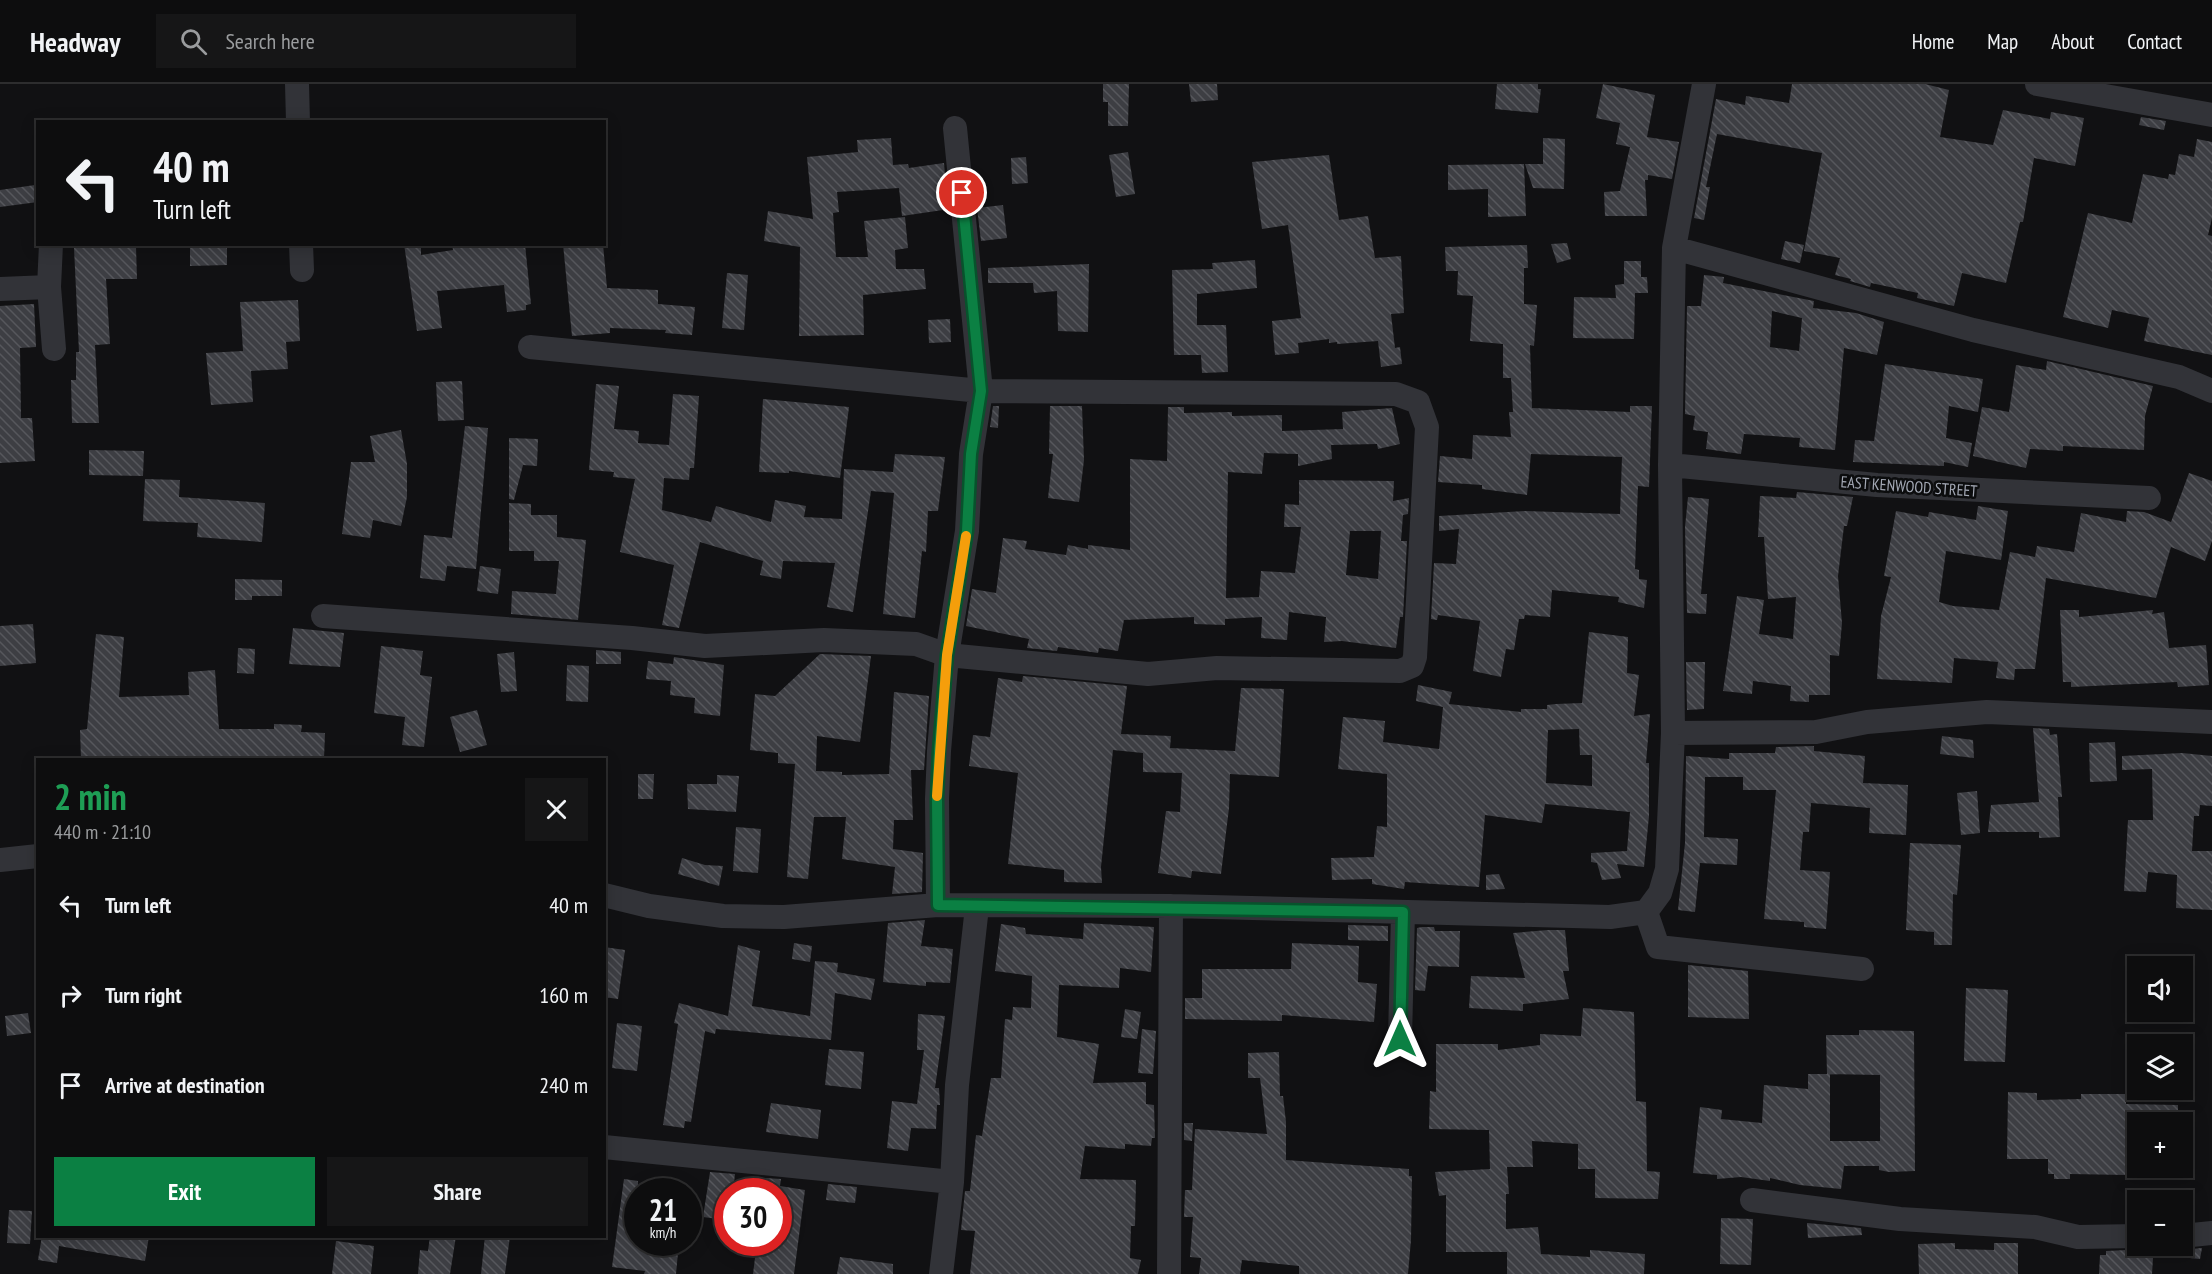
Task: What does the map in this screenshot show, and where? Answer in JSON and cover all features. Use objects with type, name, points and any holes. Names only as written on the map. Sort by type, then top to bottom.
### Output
[{"type":"street","points":[[297,84],[298,120]]},
{"type":"street","points":[[606,895],[649,906],[723,916],[784,917],[938,905],[977,907],[1171,906],[1610,917],[1646,912],[1660,893],[1667,869],[1673,733],[1670,465],[1674,248],[1704,84]]},
{"type":"street","points":[[2037,84],[2212,115]]},
{"type":"street","points":[[938,905],[937,799],[947,655],[967,531],[971,454],[981,391],[955,128]]},
{"type":"street","points":[[51,246],[49,287],[54,349]]},
{"type":"street","points":[[302,246],[302,270]]},
{"type":"street","points":[[1674,248],[1973,330],[2179,377],[2212,391]]},
{"type":"street","points":[[0,289],[49,287]]},
{"type":"street","points":[[323,616],[632,638],[705,646],[824,640],[916,645],[947,655],[1148,674],[1217,668],[1400,671],[1412,666],[1415,657],[1427,427],[1418,402],[1396,394],[981,391],[530,347]]},
{"type":"street","name":"EAST KENWOOD STREET","points":[[1670,465],[1877,485],[2149,498]]},
{"type":"street","points":[[1673,733],[1816,732],[1867,722],[1987,712],[2212,722]]},
{"type":"street","points":[[0,860],[36,856]]},
{"type":"street","points":[[1169,1274],[1171,906]]},
{"type":"street","points":[[941,1274],[952,1182],[957,1085],[977,907]]},
{"type":"street","points":[[1400,1039],[1403,912]]},
{"type":"street","points":[[1646,912],[1658,947],[1862,969]]},
{"type":"street","points":[[606,1147],[952,1182]]},
{"type":"street","points":[[1752,1200],[1900,1219],[2035,1227],[2078,1237],[2127,1236]]},
{"type":"street","points":[[2193,1235],[2212,1233]]},
{"type":"building","points":[[1103,84],[1129,84],[1128,126],[1108,126],[1108,102],[1103,102]]},
{"type":"building","points":[[1189,84],[1217,84],[1218,100],[1191,102]]},
{"type":"building","points":[[1497,84],[1538,84],[1538,89],[1541,89],[1538,113],[1495,109]]},
{"type":"building","points":[[1603,84],[1655,95],[1647,137],[1679,142],[1672,179],[1648,175],[1648,180],[1645,180],[1647,216],[1605,216],[1604,192],[1620,191],[1630,147],[1616,144],[1620,123],[1596,118]]},
{"type":"building","points":[[1792,84],[1925,84],[1949,90],[1940,137],[1993,145],[2003,110],[2050,119],[2051,112],[2084,118],[2075,166],[2034,158],[2023,222],[2020,222],[2006,283],[1962,273],[1954,306],[1917,298],[1918,293],[1871,283],[1870,287],[1835,275],[1840,258],[1804,251],[1822,153],[1717,134],[1706,187],[1710,187],[1704,220],[1694,218],[1716,99],[1745,105],[1746,96],[1789,103]]},
{"type":"building","points":[[2141,117],[2166,121],[2164,130],[2139,125]]},
{"type":"building","points":[[891,138],[893,165],[908,164],[909,168],[944,163],[946,186],[940,187],[943,210],[902,216],[899,188],[837,192],[839,212],[833,213],[836,257],[868,257],[864,221],[905,217],[908,248],[895,250],[896,269],[924,269],[926,289],[863,295],[864,335],[799,336],[800,247],[764,241],[768,211],[813,219],[807,157],[858,152],[857,140]]},
{"type":"building","points":[[1543,138],[1565,139],[1564,189],[1533,188],[1525,164],[1543,164]]},
{"type":"building","points":[[2197,139],[2212,142],[2212,218],[2208,235],[2212,236],[2212,355],[2144,341],[2149,318],[2112,310],[2108,328],[2063,317],[2088,213],[2132,223],[2143,174],[2168,179],[2169,174],[2175,175],[2179,154],[2194,157]]},
{"type":"building","points":[[1128,152],[1135,194],[1116,197],[1109,155]]},
{"type":"building","points":[[1329,155],[1339,220],[1368,216],[1375,258],[1401,256],[1404,313],[1391,314],[1395,348],[1400,347],[1402,364],[1381,367],[1378,341],[1337,344],[1337,342],[1329,343],[1329,339],[1298,343],[1299,353],[1275,355],[1272,321],[1301,318],[1288,225],[1262,229],[1252,162]]},
{"type":"building","points":[[1026,157],[1028,183],[1012,184],[1011,158]]},
{"type":"building","points":[[1524,164],[1526,216],[1488,217],[1488,189],[1448,190],[1448,165]]},
{"type":"building","points":[[35,185],[36,202],[0,207],[0,190]]},
{"type":"building","points":[[1003,205],[1007,238],[981,241],[977,208]]},
{"type":"building","points":[[1785,241],[1804,245],[1800,263],[1781,259]]},
{"type":"building","points":[[1567,243],[1571,259],[1557,263],[1551,244]]},
{"type":"building","points":[[1527,245],[1528,268],[1524,268],[1524,304],[1537,305],[1534,346],[1530,345],[1532,408],[1630,412],[1630,406],[1652,406],[1649,487],[1638,486],[1635,569],[1639,570],[1639,579],[1647,580],[1644,608],[1618,602],[1619,597],[1552,590],[1550,617],[1525,615],[1524,619],[1519,619],[1514,650],[1506,649],[1501,677],[1473,671],[1480,621],[1438,615],[1437,620],[1431,619],[1434,563],[1456,564],[1459,529],[1439,531],[1439,516],[1525,511],[1620,514],[1622,457],[1531,454],[1527,495],[1482,489],[1482,485],[1438,482],[1440,456],[1472,459],[1473,435],[1511,437],[1509,412],[1513,412],[1511,378],[1503,378],[1503,344],[1470,341],[1473,296],[1457,295],[1458,271],[1446,271],[1445,247]]},
{"type":"building","points":[[190,246],[227,246],[227,265],[190,266]]},
{"type":"building","points":[[404,246],[421,246],[421,255],[453,250],[452,246],[525,246],[531,304],[526,305],[526,310],[507,312],[504,285],[437,291],[442,328],[417,331]]},
{"type":"building","points":[[563,246],[603,246],[607,288],[658,290],[658,304],[695,307],[692,335],[665,333],[666,330],[610,328],[610,333],[572,336]]},
{"type":"building","points":[[136,247],[137,279],[106,279],[110,344],[95,345],[99,423],[72,423],[71,380],[76,380],[76,352],[79,352],[74,248]]},
{"type":"building","points":[[1255,260],[1257,288],[1197,294],[1197,325],[1226,325],[1228,372],[1202,373],[1201,355],[1174,355],[1172,270],[1213,269],[1212,263]]},
{"type":"building","points":[[1624,261],[1641,261],[1641,277],[1647,277],[1648,293],[1635,293],[1634,339],[1573,338],[1574,297],[1616,298],[1615,285],[1624,284]]},
{"type":"building","points":[[1089,264],[1088,332],[1058,331],[1057,291],[1034,293],[1033,283],[988,283],[988,268]]},
{"type":"building","points":[[727,273],[748,275],[744,330],[722,328]]},
{"type":"building","points":[[1704,275],[1724,277],[1723,283],[1814,301],[1813,308],[1856,313],[1884,322],[1877,355],[1844,348],[1835,450],[1799,447],[1800,438],[1744,434],[1741,454],[1706,449],[1708,432],[1693,430],[1695,416],[1685,414],[1687,306],[1701,306]],"holes":[[[1772,311],[1802,318],[1799,351],[1770,347]]]},
{"type":"building","points":[[298,300],[300,341],[286,342],[288,369],[251,371],[253,402],[211,405],[206,353],[243,351],[240,302]]},
{"type":"building","points":[[34,304],[36,347],[20,348],[21,418],[32,418],[35,461],[0,463],[0,306]]},
{"type":"building","points":[[950,319],[951,342],[929,343],[928,320]]},
{"type":"building","points":[[2047,361],[2153,386],[2145,416],[2144,450],[2063,446],[2063,451],[2030,449],[2026,468],[1973,456],[1982,407],[2009,412],[2016,365],[2046,370]]},
{"type":"building","points":[[1885,364],[1983,379],[1978,412],[1949,406],[1946,438],[1972,443],[1968,467],[1944,462],[1944,466],[1853,462],[1855,440],[1874,441]]},
{"type":"building","points":[[462,381],[464,420],[438,421],[436,382]]},
{"type":"building","points":[[596,384],[619,386],[614,429],[639,431],[638,443],[669,445],[673,394],[699,396],[694,468],[690,468],[689,480],[664,478],[662,510],[711,522],[716,506],[771,522],[775,500],[806,506],[804,517],[842,519],[844,469],[893,472],[895,454],[945,457],[938,511],[928,511],[926,552],[922,551],[915,618],[883,614],[894,493],[871,491],[853,612],[827,607],[835,563],[783,561],[781,579],[760,575],[763,561],[700,542],[679,628],[662,625],[674,565],[620,552],[635,479],[613,477],[614,472],[589,470]]},
{"type":"building","points":[[763,399],[849,407],[840,478],[789,471],[789,473],[759,472]]},
{"type":"building","points":[[993,406],[999,406],[998,428],[990,427]]},
{"type":"building","points":[[1050,406],[1082,406],[1084,460],[1079,502],[1048,498],[1053,454],[1049,454]]},
{"type":"building","points":[[1168,407],[1184,407],[1184,413],[1232,412],[1232,416],[1282,415],[1282,431],[1343,429],[1342,412],[1392,408],[1400,444],[1378,449],[1377,444],[1331,445],[1332,459],[1298,466],[1298,454],[1264,453],[1262,474],[1228,472],[1226,598],[1259,597],[1261,571],[1295,573],[1301,527],[1284,527],[1285,504],[1299,505],[1299,480],[1394,481],[1393,501],[1409,498],[1408,514],[1403,515],[1401,541],[1407,541],[1403,617],[1400,617],[1396,648],[1342,641],[1324,642],[1326,617],[1289,612],[1287,640],[1261,638],[1262,617],[1225,619],[1225,625],[1194,624],[1194,617],[1124,620],[1118,651],[1099,648],[1098,653],[1058,647],[1057,651],[1027,648],[1029,639],[966,626],[972,589],[996,593],[1003,538],[1027,541],[1025,549],[1066,555],[1068,545],[1088,549],[1088,545],[1130,550],[1130,459],[1167,461]],"holes":[[[1350,531],[1381,531],[1378,579],[1346,575]]]},
{"type":"building","points":[[465,426],[488,428],[476,569],[447,566],[445,581],[420,578],[424,535],[452,538]]},
{"type":"building","points":[[401,430],[407,464],[407,497],[401,526],[373,520],[370,538],[342,534],[351,462],[375,462],[370,436]]},
{"type":"building","points":[[509,438],[538,439],[537,466],[523,465],[514,500],[509,499]]},
{"type":"building","points":[[89,450],[144,451],[143,476],[89,475]]},
{"type":"building","points":[[2189,473],[2212,481],[2212,541],[2205,561],[2171,547],[2156,598],[2046,578],[2035,669],[2015,669],[2014,680],[1996,678],[1998,662],[1954,658],[1952,683],[1877,679],[1881,616],[1891,577],[1884,576],[1896,511],[1928,517],[1929,512],[1976,520],[1978,506],[2008,511],[2001,560],[1946,551],[1939,602],[1953,606],[1999,610],[2010,552],[2035,557],[2037,546],[2074,552],[2081,513],[2126,522],[2127,511],[2144,512],[2171,522]]},
{"type":"building","points":[[145,479],[180,480],[179,497],[265,503],[262,542],[197,537],[198,523],[143,521]]},
{"type":"building","points":[[1797,492],[1853,497],[1847,526],[1844,526],[1838,576],[1842,623],[1839,656],[1830,655],[1830,695],[1809,695],[1809,702],[1790,701],[1791,686],[1753,681],[1752,694],[1723,691],[1737,596],[1764,600],[1759,634],[1793,639],[1796,597],[1768,599],[1764,537],[1758,537],[1760,496],[1796,498]]},
{"type":"building","points":[[1688,497],[1709,499],[1701,594],[1707,594],[1706,614],[1687,613],[1685,527]]},
{"type":"building","points":[[509,503],[531,504],[531,515],[557,515],[557,537],[586,540],[578,620],[511,614],[512,591],[556,594],[559,561],[534,561],[534,551],[509,551]]},
{"type":"building","points":[[480,566],[501,569],[498,594],[477,591]]},
{"type":"building","points":[[235,579],[282,580],[282,596],[252,596],[252,600],[235,600]]},
{"type":"building","points":[[2060,610],[2079,610],[2079,617],[2153,610],[2152,614],[2164,612],[2169,648],[2206,645],[2209,685],[2178,687],[2177,682],[2071,687],[2071,682],[2063,682]]},
{"type":"building","points":[[33,624],[36,663],[0,666],[0,626]]},
{"type":"building","points":[[293,628],[344,633],[340,667],[289,664]]},
{"type":"building","points":[[1589,632],[1628,637],[1627,673],[1639,675],[1634,716],[1650,714],[1646,763],[1649,763],[1649,816],[1644,867],[1617,864],[1621,878],[1602,880],[1597,863],[1591,862],[1591,853],[1627,851],[1630,812],[1545,804],[1542,823],[1485,815],[1479,887],[1405,882],[1404,889],[1372,884],[1372,879],[1332,880],[1331,858],[1374,857],[1377,826],[1387,827],[1387,774],[1338,769],[1343,717],[1385,721],[1383,742],[1439,749],[1443,707],[1416,701],[1418,685],[1452,692],[1449,704],[1521,712],[1521,709],[1547,709],[1547,705],[1582,703]],"holes":[[[1579,729],[1580,755],[1592,755],[1592,786],[1546,783],[1548,730]]]},
{"type":"building","points":[[96,634],[124,637],[119,697],[189,695],[188,672],[215,670],[219,729],[274,729],[274,724],[302,725],[301,732],[325,733],[324,758],[81,758],[80,730],[87,729]]},
{"type":"building","points":[[381,646],[423,651],[420,675],[432,677],[424,747],[402,745],[405,717],[374,713]]},
{"type":"building","points":[[238,648],[255,649],[254,674],[237,673]]},
{"type":"building","points":[[596,650],[621,652],[621,664],[596,664]]},
{"type":"building","points":[[514,652],[517,691],[501,692],[497,654]]},
{"type":"building","points":[[820,654],[871,656],[860,742],[817,736],[816,771],[842,772],[842,775],[889,774],[894,692],[929,696],[924,770],[911,770],[913,820],[894,820],[893,849],[923,853],[922,892],[892,894],[895,867],[842,859],[846,817],[814,817],[808,879],[787,877],[795,764],[778,763],[778,753],[750,750],[755,694],[775,696]]},
{"type":"building","points":[[674,657],[724,665],[720,716],[694,713],[695,698],[670,695],[671,681],[646,679],[648,661],[673,664]]},
{"type":"building","points":[[1686,662],[1705,662],[1704,709],[1687,710]]},
{"type":"building","points":[[567,665],[589,666],[588,702],[566,701]]},
{"type":"building","points":[[1023,676],[1127,686],[1121,734],[1171,736],[1170,748],[1235,751],[1241,688],[1284,689],[1279,777],[1230,774],[1229,808],[1221,874],[1192,871],[1191,878],[1158,873],[1166,811],[1180,812],[1182,773],[1143,772],[1143,753],[1113,750],[1101,867],[1102,883],[1064,882],[1064,870],[1008,864],[1018,773],[969,766],[973,735],[990,737],[998,678],[1022,682]]},
{"type":"building","points":[[477,710],[487,745],[460,752],[450,717]]},
{"type":"building","points":[[2033,728],[2049,729],[2050,735],[2057,734],[2062,797],[2058,797],[2060,837],[2039,838],[2039,832],[1988,832],[1991,805],[2039,802]]},
{"type":"building","points":[[1942,736],[1973,740],[1974,758],[1940,754]]},
{"type":"building","points":[[2115,742],[2117,781],[2090,782],[2089,743]]},
{"type":"building","points":[[1814,746],[1814,751],[1865,756],[1863,783],[1908,785],[1906,835],[1869,833],[1870,808],[1811,803],[1809,832],[1803,832],[1800,870],[1830,872],[1826,929],[1804,927],[1804,922],[1764,919],[1776,790],[1743,790],[1743,777],[1705,777],[1704,837],[1738,839],[1737,865],[1700,863],[1695,912],[1678,910],[1685,843],[1686,756],[1729,759],[1729,753],[1775,753],[1776,747]]},
{"type":"building","points":[[2182,753],[2212,756],[2212,806],[2200,805],[2199,816],[2194,816],[2192,851],[2212,851],[2212,910],[2176,908],[2177,875],[2148,872],[2146,892],[2124,891],[2128,820],[2153,820],[2152,769],[2122,770],[2122,756]]},
{"type":"building","points":[[638,774],[654,774],[653,799],[638,799]]},
{"type":"building","points":[[717,775],[739,776],[736,812],[688,809],[687,784],[717,784]]},
{"type":"building","points":[[1977,791],[1980,833],[1961,835],[1957,793]]},
{"type":"building","points":[[736,827],[761,829],[758,873],[733,871]]},
{"type":"building","points":[[1910,843],[1961,845],[1957,895],[1953,894],[1952,945],[1934,945],[1934,932],[1906,930]]},
{"type":"building","points":[[682,858],[705,865],[723,866],[719,886],[678,874]]},
{"type":"building","points":[[1499,874],[1505,889],[1486,890],[1486,875]]},
{"type":"building","points":[[925,920],[921,946],[953,949],[950,983],[926,982],[926,986],[883,982],[888,923]]},
{"type":"building","points":[[1084,923],[1154,927],[1151,972],[1120,968],[1119,988],[1059,985],[1057,1037],[1099,1044],[1093,1083],[1146,1082],[1146,1104],[1154,1105],[1155,1138],[1152,1138],[1151,1146],[1125,1144],[1125,1149],[1085,1146],[1080,1179],[1136,1180],[1135,1226],[1131,1226],[1130,1258],[1141,1260],[1138,1274],[970,1274],[975,1231],[961,1230],[965,1191],[970,1191],[976,1135],[982,1136],[991,1078],[1001,1078],[1005,1019],[1012,1020],[1013,1007],[1031,1008],[1032,976],[995,971],[1001,924],[1025,928],[1026,934],[1083,939]]},
{"type":"building","points":[[1348,925],[1388,926],[1388,941],[1348,940]]},
{"type":"building","points":[[1434,927],[1435,931],[1460,931],[1459,967],[1428,966],[1425,991],[1415,990],[1417,928]]},
{"type":"building","points":[[1565,930],[1569,971],[1563,971],[1569,999],[1523,1004],[1523,1011],[1469,1008],[1471,976],[1525,978],[1513,933]]},
{"type":"building","points":[[794,943],[812,946],[810,962],[792,959]]},
{"type":"building","points":[[1292,943],[1359,946],[1358,982],[1377,984],[1374,1022],[1282,1015],[1282,1021],[1185,1019],[1185,998],[1202,998],[1202,969],[1291,969]]},
{"type":"building","points":[[738,945],[760,951],[752,1006],[810,1016],[815,961],[838,963],[837,972],[875,979],[871,1000],[835,993],[831,1040],[716,1029],[715,1034],[705,1031],[691,1122],[685,1121],[684,1128],[663,1125],[678,1024],[674,1023],[679,1003],[728,1016]]},
{"type":"building","points":[[606,947],[625,950],[618,999],[606,997]]},
{"type":"building","points":[[1688,965],[1748,971],[1749,1019],[1688,1017]]},
{"type":"building","points":[[1966,988],[2008,990],[2005,1062],[1964,1061]]},
{"type":"building","points":[[1583,1008],[1634,1012],[1636,1101],[1646,1102],[1647,1171],[1660,1172],[1658,1199],[1595,1198],[1595,1169],[1578,1169],[1578,1144],[1532,1141],[1533,1167],[1507,1167],[1509,1194],[1506,1194],[1506,1229],[1538,1227],[1541,1254],[1590,1257],[1590,1250],[1645,1254],[1644,1274],[1507,1274],[1507,1252],[1446,1252],[1446,1195],[1439,1196],[1435,1172],[1490,1169],[1489,1130],[1429,1129],[1430,1091],[1436,1092],[1436,1044],[1498,1044],[1498,1050],[1540,1045],[1540,1034],[1581,1036]]},
{"type":"building","points":[[1125,1009],[1141,1012],[1137,1039],[1121,1037]]},
{"type":"building","points":[[28,1013],[31,1033],[7,1036],[5,1016]]},
{"type":"building","points":[[918,1014],[945,1016],[935,1088],[939,1088],[940,1105],[937,1105],[936,1129],[911,1128],[908,1151],[887,1148],[892,1101],[917,1104],[924,1050],[917,1050]]},
{"type":"building","points":[[617,1023],[642,1026],[637,1071],[612,1068]]},
{"type":"building","points":[[1142,1029],[1156,1031],[1153,1074],[1138,1073]]},
{"type":"building","points":[[1859,1030],[1914,1031],[1915,1171],[1889,1172],[1879,1170],[1879,1166],[1844,1166],[1841,1189],[1800,1185],[1770,1178],[1770,1181],[1741,1177],[1717,1179],[1717,1175],[1693,1173],[1700,1107],[1722,1110],[1721,1119],[1762,1123],[1764,1085],[1808,1089],[1808,1074],[1827,1074],[1826,1035],[1859,1035]],"holes":[[[1830,1074],[1880,1075],[1880,1141],[1830,1141]]]},
{"type":"building","points":[[829,1049],[864,1052],[861,1089],[825,1085]]},
{"type":"building","points":[[1279,1052],[1280,1096],[1283,1096],[1286,1122],[1286,1160],[1409,1169],[1409,1176],[1412,1176],[1408,1274],[1299,1274],[1299,1266],[1242,1260],[1240,1274],[1199,1274],[1201,1258],[1190,1257],[1193,1217],[1184,1217],[1185,1190],[1192,1190],[1195,1129],[1267,1134],[1260,1078],[1248,1078],[1248,1053]]},
{"type":"building","points":[[2008,1092],[2037,1093],[2037,1100],[2081,1099],[2081,1094],[2126,1094],[2126,1104],[2178,1105],[2178,1112],[2127,1112],[2126,1175],[2070,1174],[2070,1179],[2054,1179],[2054,1174],[2048,1174],[2048,1159],[2007,1159]]},
{"type":"building","points":[[771,1103],[821,1110],[818,1139],[766,1132]]},
{"type":"building","points":[[1184,1123],[1193,1123],[1192,1141],[1184,1140]]},
{"type":"building","points":[[710,1172],[735,1174],[735,1178],[714,1178],[714,1218],[703,1217]]},
{"type":"building","points":[[624,1179],[624,1256],[678,1256],[676,1274],[644,1274],[645,1271],[612,1267]]},
{"type":"building","points":[[828,1184],[857,1187],[855,1203],[826,1200]]},
{"type":"building","points":[[792,1188],[805,1190],[794,1274],[753,1274],[755,1256],[792,1256]]},
{"type":"building","points":[[9,1210],[32,1211],[30,1244],[7,1243]]},
{"type":"building","points":[[1721,1218],[1753,1219],[1751,1265],[1720,1264]]},
{"type":"building","points":[[1807,1223],[1861,1228],[1862,1235],[1808,1238]]},
{"type":"building","points":[[42,1238],[149,1238],[145,1261],[59,1246],[57,1263],[38,1260]]},
{"type":"building","points":[[430,1238],[456,1238],[450,1274],[418,1274],[420,1250],[428,1251]]},
{"type":"building","points":[[485,1238],[510,1238],[505,1274],[481,1274]]},
{"type":"building","points":[[336,1241],[374,1246],[371,1274],[332,1274]]},
{"type":"building","points":[[1955,1243],[1955,1249],[1994,1250],[1994,1243],[2018,1243],[2018,1274],[1919,1274],[1918,1244]]},
{"type":"building","points":[[2202,1248],[2200,1259],[2180,1257],[2193,1256],[2193,1249]]},
{"type":"building","points":[[2127,1250],[2127,1257],[2153,1258],[2152,1274],[2099,1274],[2100,1255],[2106,1255],[2106,1251]]},
{"type":"building","points":[[840,1257],[893,1264],[893,1274],[837,1274]]},
{"type":"slow traffic","points":[[937,796],[947,655],[966,536]]},
{"type":"route","points":[[962,193],[981,391],[971,454],[967,531],[947,655],[937,799],[938,905],[977,907],[1171,906],[1403,912],[1400,961],[1400,1039]]}]
